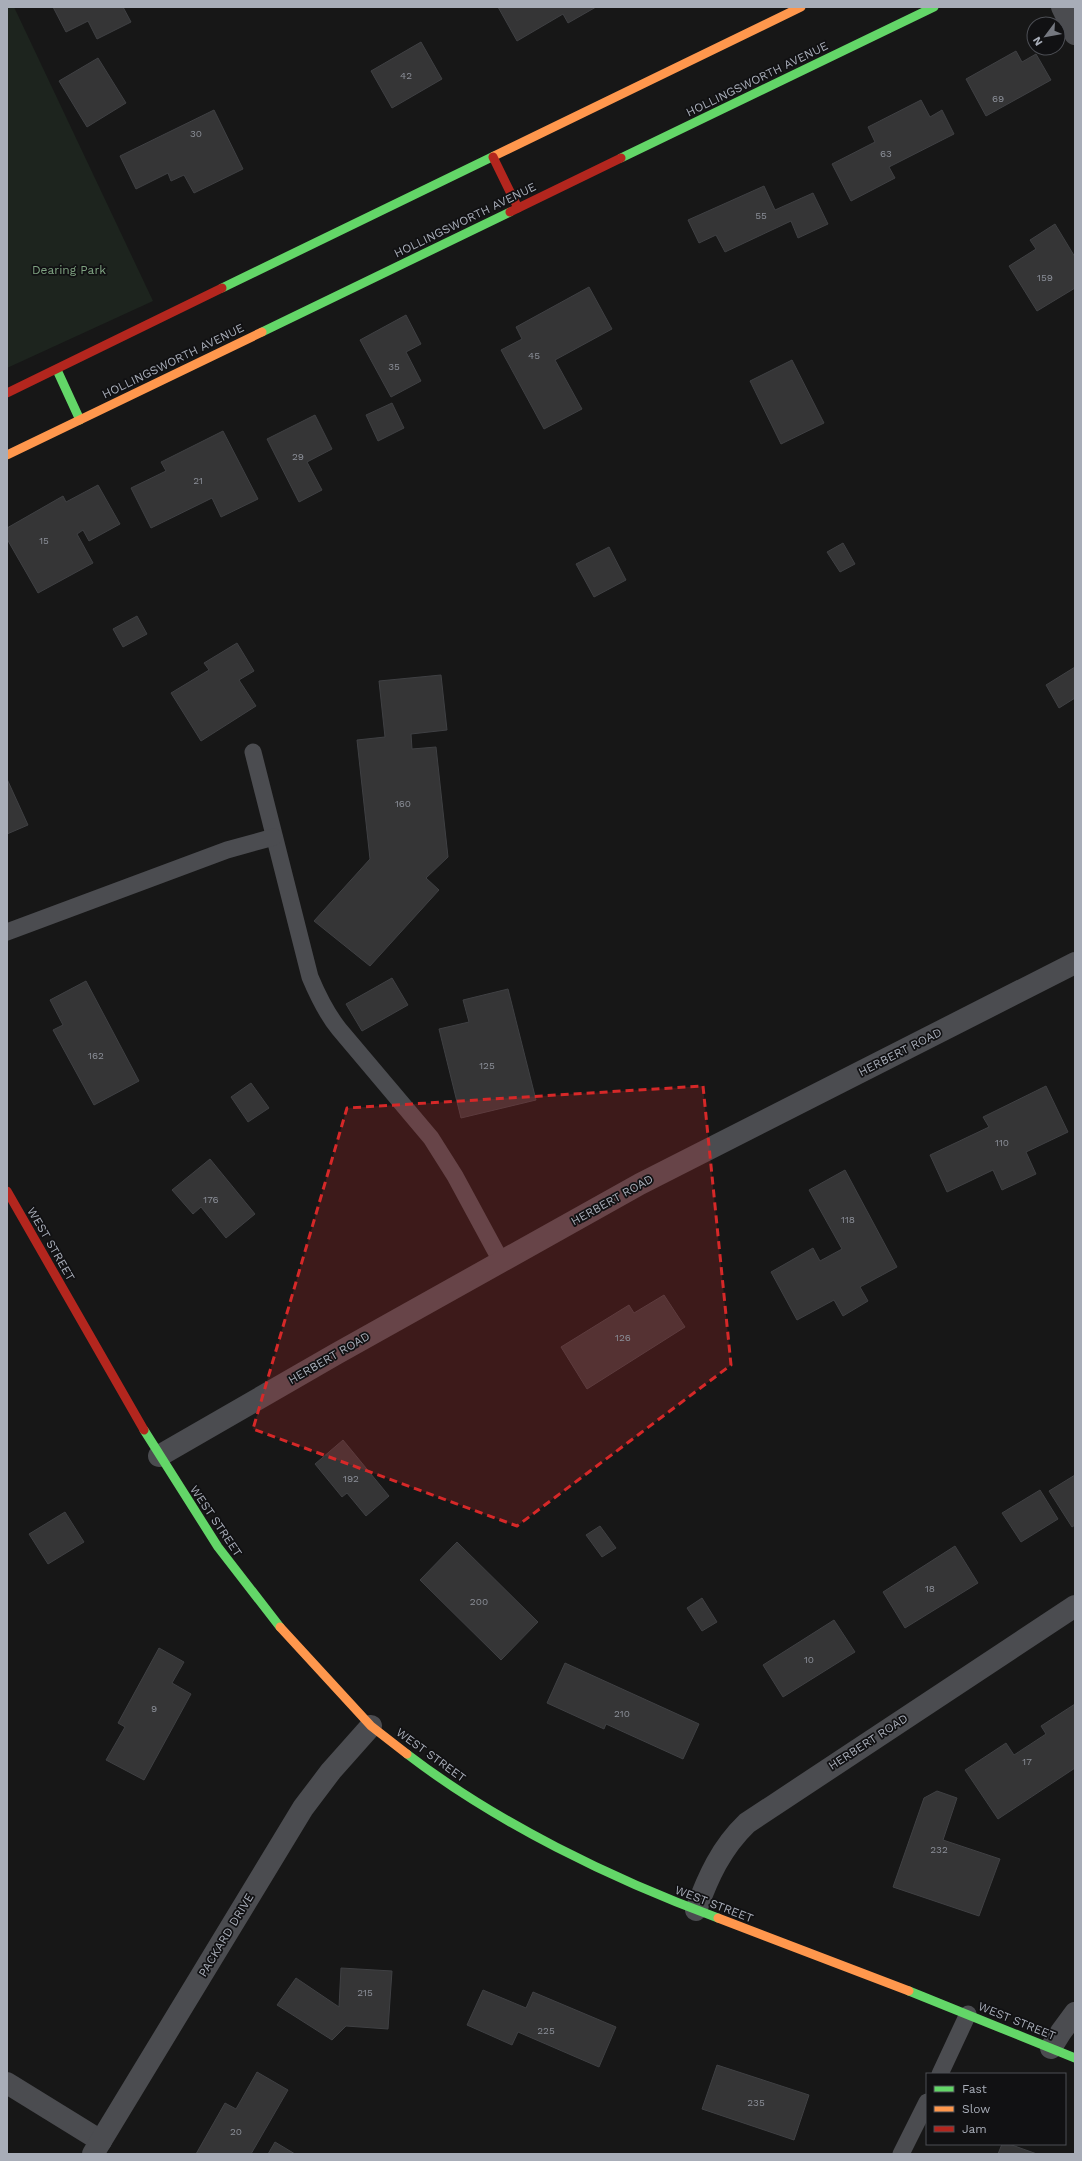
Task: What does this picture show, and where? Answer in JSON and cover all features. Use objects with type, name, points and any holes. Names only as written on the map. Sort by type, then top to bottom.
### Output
[{"type":"street","points":[[7,394],[801,7]]},
{"type":"street","name":"HOLLINGSWORTH AVENUE","points":[[7,456],[934,7]]},
{"type":"street","points":[[1062,7],[1075,34]]},
{"type":"street","points":[[493,156],[518,208]]},
{"type":"street","points":[[57,370],[80,420]]},
{"type":"street","name":"HERBERT ROAD","points":[[159,1456],[501,1261],[666,1171],[1075,963]]},
{"type":"street","name":"WEST STREET","points":[[8,1193],[159,1456],[218,1547],[290,1640],[371,1726],[444,1780],[508,1821],[589,1864],[696,1910],[849,1967],[1075,2058]]},
{"type":"street","name":"HERBERT ROAD","points":[[696,1910],[704,1888],[721,1852],[733,1836],[747,1823],[1075,1606]]},
{"type":"street","name":"PACKARD DRIVE","points":[[97,2147],[303,1808],[332,1771],[371,1726]]},
{"type":"street","points":[[1051,2048],[1060,2032],[1075,2013]]},
{"type":"street","points":[[7,2083],[97,2147]]},
{"type":"lane","points":[[253,752],[310,977],[327,1013],[431,1138],[455,1176],[501,1261]]},
{"type":"lane","points":[[7,932],[227,850],[274,838]]},
{"type":"lane","points":[[940,2073],[968,2014]]},
{"type":"lane","points":[[901,2154],[926,2104]]},
{"type":"highlighted area","points":[[703,1086],[731,1365],[517,1526],[253,1429],[347,1108]]},
{"type":"green space","name":"Dearing Park","points":[[7,7],[14,7],[153,301],[7,368]]},
{"type":"building","points":[[53,7],[123,7],[131,22],[97,39],[88,21],[66,32]]},
{"type":"building","points":[[498,7],[596,7],[568,23],[563,14],[517,41]]},
{"type":"building","points":[[421,42],[442,79],[392,108],[371,71]]},
{"type":"building","points":[[1016,51],[1022,62],[1032,56],[1037,56],[1051,80],[986,116],[966,79]]},
{"type":"building","points":[[98,58],[126,103],[87,127],[59,81]]},
{"type":"building","points":[[921,100],[930,117],[942,110],[954,134],[889,167],[895,178],[851,201],[832,164],[875,142],[868,127]]},
{"type":"building","points":[[214,110],[243,169],[194,193],[184,175],[171,181],[168,173],[136,189],[120,156]]},
{"type":"building","points":[[764,186],[775,210],[813,193],[828,224],[798,238],[791,221],[725,252],[716,235],[699,243],[688,220]]},
{"type":"building","points":[[1055,224],[1075,257],[1075,288],[1037,311],[1009,266],[1036,249],[1030,240]]},
{"type":"building","points":[[589,287],[612,329],[555,360],[582,409],[544,429],[501,350],[522,339],[516,327]]},
{"type":"building","points":[[406,315],[421,344],[406,352],[421,381],[391,397],[360,340]]},
{"type":"building","points":[[792,360],[824,423],[781,444],[750,381]]},
{"type":"building","points":[[392,403],[404,428],[378,441],[366,415]]},
{"type":"building","points":[[315,415],[332,449],[307,462],[322,490],[299,502],[267,439]]},
{"type":"building","points":[[223,431],[258,499],[221,517],[212,498],[151,528],[131,488],[166,471],[161,462]]},
{"type":"building","points":[[98,485],[120,524],[89,541],[83,530],[77,534],[93,563],[38,593],[7,539],[7,528],[63,496],[66,502]]},
{"type":"building","points":[[843,543],[855,564],[840,572],[827,552]]},
{"type":"building","points":[[609,547],[626,580],[594,597],[576,564]]},
{"type":"building","points":[[137,616],[147,634],[123,647],[113,629]]},
{"type":"building","points":[[237,643],[254,671],[239,680],[256,706],[201,741],[171,693],[209,670],[204,663]]},
{"type":"building","points":[[1075,667],[1075,698],[1059,708],[1046,685]]},
{"type":"building","points":[[441,675],[447,730],[411,734],[412,749],[436,747],[448,857],[426,878],[439,890],[370,966],[314,921],[370,859],[357,740],[385,737],[379,681]]},
{"type":"building","points":[[7,779],[28,825],[7,834]]},
{"type":"building","points":[[392,978],[408,1005],[362,1031],[346,1004]]},
{"type":"building","points":[[86,981],[139,1081],[94,1105],[53,1030],[63,1025],[50,1000]]},
{"type":"building","points":[[508,989],[536,1100],[461,1118],[439,1029],[469,1022],[463,1000]]},
{"type":"building","points":[[251,1083],[269,1108],[248,1122],[231,1097]]},
{"type":"building","points":[[1046,1086],[1068,1132],[1026,1152],[1036,1174],[1002,1190],[993,1170],[947,1192],[930,1155],[989,1127],[983,1117]]},
{"type":"building","points":[[210,1159],[255,1214],[226,1238],[201,1207],[193,1214],[172,1190]]},
{"type":"building","points":[[845,1170],[897,1267],[860,1287],[868,1301],[843,1316],[834,1300],[797,1320],[771,1272],[813,1248],[820,1261],[842,1249],[809,1190]]},
{"type":"building","points":[[664,1295],[685,1327],[587,1389],[561,1347],[629,1305],[634,1313]]},
{"type":"building","points":[[343,1440],[389,1496],[366,1516],[347,1493],[342,1497],[315,1464]]},
{"type":"building","points":[[1075,1475],[1075,1525],[1072,1527],[1049,1491]]},
{"type":"building","points":[[1040,1490],[1058,1519],[1021,1542],[1002,1513]]},
{"type":"building","points":[[65,1512],[84,1542],[48,1564],[29,1534]]},
{"type":"building","points":[[600,1526],[616,1548],[602,1557],[586,1535]]},
{"type":"building","points":[[457,1542],[538,1622],[501,1660],[420,1580]]},
{"type":"building","points":[[955,1546],[978,1583],[905,1628],[883,1592]]},
{"type":"building","points":[[702,1598],[717,1622],[702,1631],[687,1608]]},
{"type":"building","points":[[834,1620],[855,1652],[783,1697],[763,1665]]},
{"type":"building","points":[[159,1648],[184,1662],[172,1683],[191,1694],[144,1780],[106,1760],[125,1727],[118,1723]]},
{"type":"building","points":[[565,1663],[699,1724],[683,1759],[606,1724],[604,1729],[547,1703]]},
{"type":"building","points":[[1075,1704],[1075,1768],[998,1819],[965,1770],[1006,1743],[1014,1755],[1046,1734],[1041,1726]]},
{"type":"building","points":[[937,1791],[957,1798],[943,1840],[1000,1859],[979,1916],[893,1887],[924,1798]]},
{"type":"building","points":[[341,1968],[392,1971],[388,2029],[346,2026],[332,2040],[277,2005],[296,1978],[339,2007]]},
{"type":"building","points":[[483,1990],[526,2008],[533,1992],[616,2027],[599,2067],[518,2032],[512,2045],[467,2025]]},
{"type":"building","points":[[717,2065],[809,2095],[794,2140],[702,2109]]},
{"type":"building","points":[[257,2072],[288,2090],[251,2154],[196,2154],[225,2103],[236,2109]]},
{"type":"building","points":[[275,2142],[295,2154],[268,2154]]},
{"type":"building","points":[[1002,2145],[1012,2145],[1037,2154],[998,2154]]},
{"type":"traffic: fast","points":[[621,158],[934,7]]},
{"type":"traffic: fast","points":[[222,288],[494,156]]},
{"type":"traffic: fast","points":[[262,332],[510,212]]},
{"type":"traffic: fast","points":[[57,370],[80,420]]},
{"type":"traffic: fast","points":[[144,1430],[218,1547],[280,1627]]},
{"type":"traffic: fast","points":[[407,1754],[479,1803],[556,1847],[637,1886],[718,1918]]},
{"type":"traffic: fast","points":[[909,1991],[1075,2058]]},
{"type":"traffic: slow","points":[[494,156],[801,7]]},
{"type":"traffic: slow","points":[[7,455],[262,332]]},
{"type":"traffic: slow","points":[[280,1627],[371,1726],[407,1754]]},
{"type":"traffic: slow","points":[[718,1918],[909,1991]]},
{"type":"traffic: jam","points":[[493,157],[518,208]]},
{"type":"traffic: jam","points":[[510,212],[621,158]]},
{"type":"traffic: jam","points":[[7,393],[222,288]]},
{"type":"traffic: jam","points":[[7,1191],[144,1430]]}]
